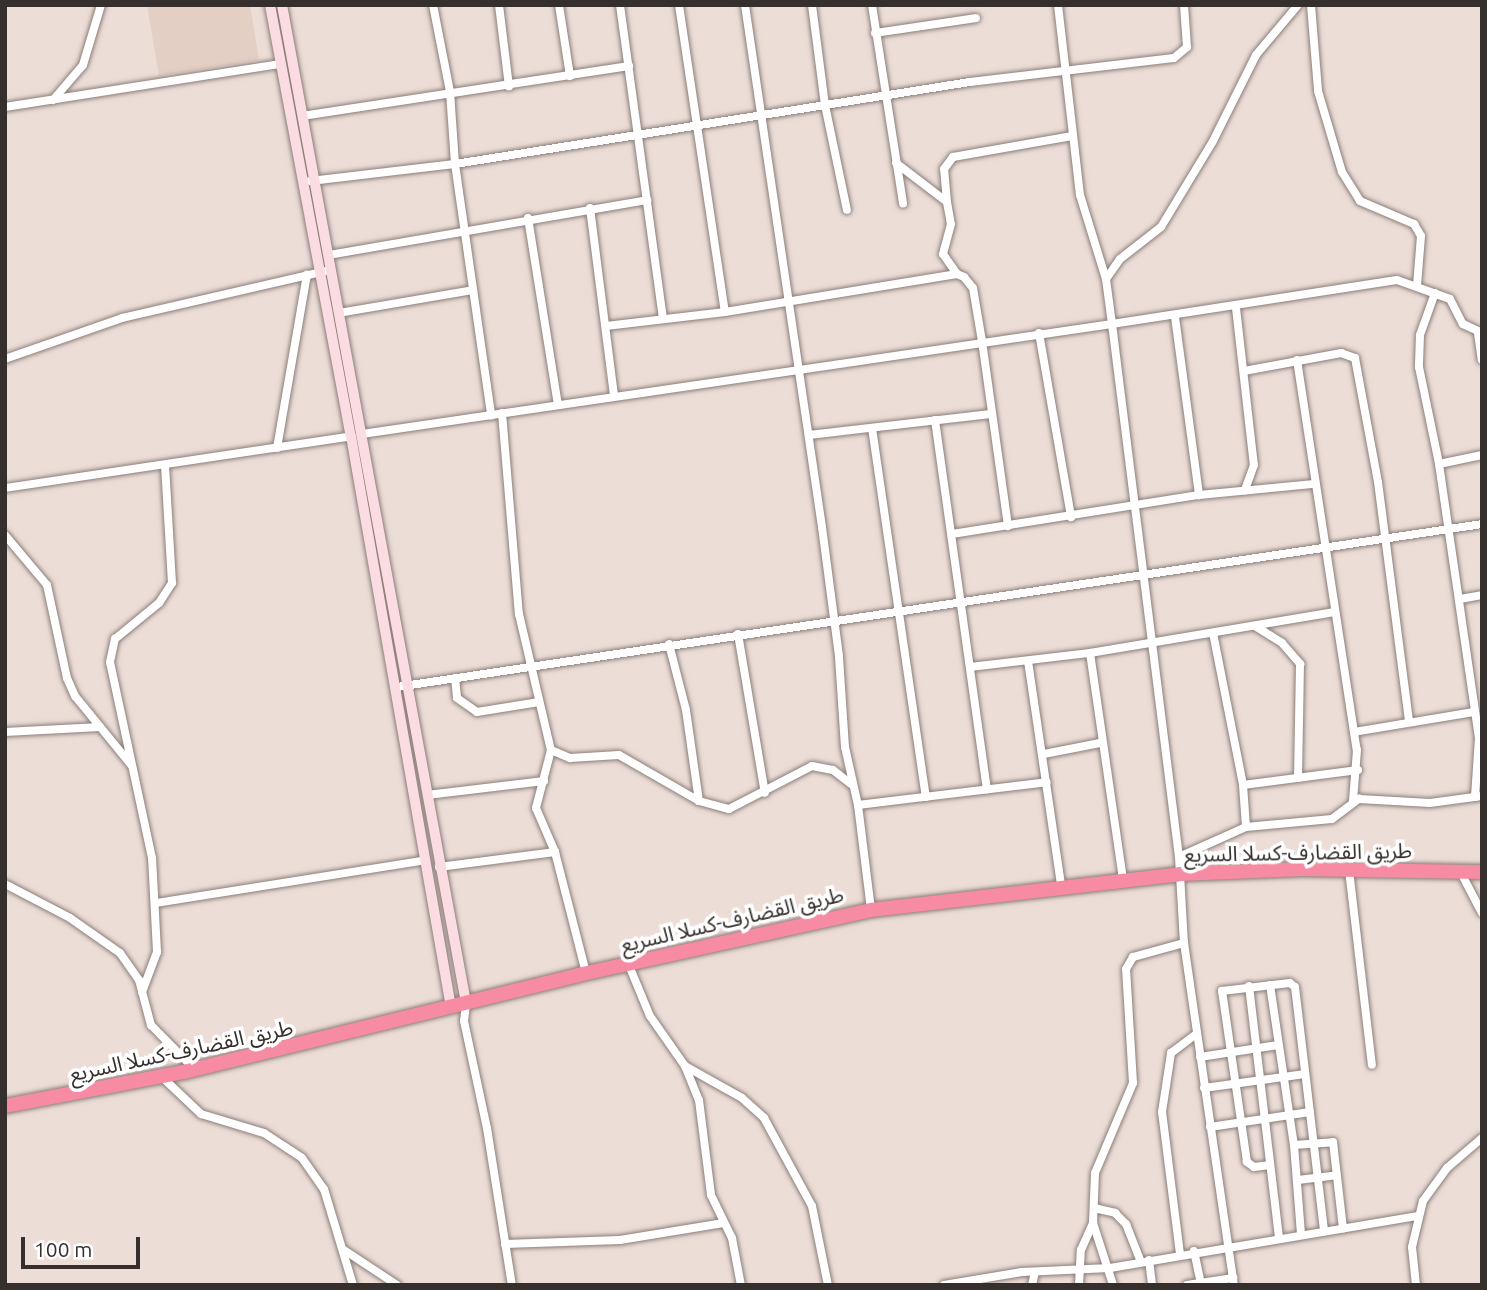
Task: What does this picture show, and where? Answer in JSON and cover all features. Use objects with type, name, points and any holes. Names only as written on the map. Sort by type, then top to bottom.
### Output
[{"type":"highway","name":"طريق القضارف-كسلا السريع","points":[[5,1106],[195,1070],[628,963],[871,910],[1061,885],[1180,874],[1349,870],[1482,872]]},
{"type":"main road","points":[[270,5],[304,180],[326,271],[402,686],[426,860],[451,1007]]},
{"type":"main road","points":[[282,5],[329,255],[326,271],[339,313],[356,435]]},
{"type":"main road","points":[[402,686],[427,795],[466,1003]]},
{"type":"street","points":[[53,100],[83,65],[101,5]]},
{"type":"street","points":[[433,5],[450,93],[463,229],[491,415]]},
{"type":"street","points":[[499,5],[509,86]]},
{"type":"street","points":[[559,5],[570,76]]},
{"type":"street","points":[[620,5],[663,319]]},
{"type":"street","points":[[679,5],[725,312]]},
{"type":"street","points":[[746,5],[835,619],[842,723],[858,805],[871,910]]},
{"type":"street","points":[[812,5],[825,105],[847,210]]},
{"type":"street","points":[[872,5],[903,204]]},
{"type":"street","points":[[1058,5],[1083,210],[1106,279],[1141,573],[1179,857],[1184,943],[1233,1281],[1187,1285]]},
{"type":"street","points":[[304,180],[316,182],[455,164],[885,96],[1174,58],[1184,53],[1188,42],[1184,5]]},
{"type":"street","points":[[1106,279],[1120,259],[1161,227],[1213,141],[1256,55],[1297,5]]},
{"type":"street","points":[[1311,5],[1318,91],[1342,172],[1360,201],[1414,224],[1421,236],[1417,286]]},
{"type":"street","points":[[875,33],[976,18]]},
{"type":"street","points":[[5,107],[281,64]]},
{"type":"street","points":[[302,116],[629,66]]},
{"type":"street","points":[[1008,526],[973,288],[957,274],[943,254],[951,224],[944,169],[953,157],[1072,135]]},
{"type":"street","points":[[896,163],[947,202]]},
{"type":"street","points":[[329,255],[463,229],[647,200]]},
{"type":"street","points":[[590,208],[614,396]]},
{"type":"street","points":[[528,218],[558,405]]},
{"type":"street","points":[[5,359],[122,318],[326,271]]},
{"type":"street","points":[[606,326],[725,312],[957,274]]},
{"type":"street","points":[[277,448],[307,275]]},
{"type":"street","points":[[5,488],[982,341],[1236,308],[1397,280],[1455,303],[1463,324],[1480,333],[1482,360]]},
{"type":"street","points":[[339,313],[474,290]]},
{"type":"street","points":[[1353,801],[1430,803],[1478,796],[1479,768],[1474,712],[1460,599],[1447,530],[1439,464],[1422,397],[1418,346],[1435,293]]},
{"type":"street","points":[[1236,308],[1254,465],[1245,490]]},
{"type":"street","points":[[1175,317],[1199,495]]},
{"type":"street","points":[[1039,333],[1071,517]]},
{"type":"street","points":[[1244,371],[1340,354],[1355,358],[1384,537],[1409,722]]},
{"type":"street","points":[[1179,857],[1246,827],[1332,819],[1353,801],[1358,770],[1354,732],[1322,547],[1297,360]]},
{"type":"street","points":[[502,413],[519,614],[534,668],[551,750],[536,808],[555,852],[586,973]]},
{"type":"street","points":[[808,435],[991,414]]},
{"type":"street","points":[[935,420],[987,789]]},
{"type":"street","points":[[872,428],[926,797]]},
{"type":"street","points":[[1439,464],[1482,455]]},
{"type":"street","points":[[142,992],[157,952],[156,902],[134,768],[110,662],[121,631],[159,603],[172,583],[165,465]]},
{"type":"street","points":[[952,534],[1199,495],[1314,484]]},
{"type":"street","points":[[402,686],[534,668],[669,644],[1141,573],[1482,524]]},
{"type":"street","points":[[5,535],[47,585],[67,678],[100,727],[134,768]]},
{"type":"street","points":[[1460,599],[1482,594]]},
{"type":"street","points":[[970,667],[1090,653],[1335,612]]},
{"type":"street","points":[[1255,626],[1282,643],[1300,664],[1298,778]]},
{"type":"street","points":[[738,634],[765,793]]},
{"type":"street","points":[[1213,634],[1243,785],[1246,827]]},
{"type":"street","points":[[669,644],[686,710],[699,801]]},
{"type":"street","points":[[1090,653],[1100,743],[1123,878]]},
{"type":"street","points":[[1028,661],[1044,754],[1061,885]]},
{"type":"street","points":[[454,678],[457,698],[477,712],[539,702]]},
{"type":"street","points":[[1354,732],[1474,712]]},
{"type":"street","points":[[5,732],[100,727]]},
{"type":"street","points":[[1044,754],[1100,743]]},
{"type":"street","points":[[551,750],[570,758],[620,755],[699,801],[729,809],[765,793],[812,766],[833,770],[853,786]]},
{"type":"street","points":[[1243,785],[1358,770]]},
{"type":"street","points":[[427,795],[544,781]]},
{"type":"street","points":[[858,805],[1047,782]]},
{"type":"street","points":[[439,867],[555,852]]},
{"type":"street","points":[[156,902],[426,860]]},
{"type":"street","points":[[1349,870],[1372,1065]]},
{"type":"street","points":[[1461,871],[1482,913]]},
{"type":"street","points":[[5,884],[70,918],[120,953],[132,967],[151,1025],[195,1070]]},
{"type":"street","points":[[1079,1285],[1077,1269],[1093,1223],[1099,1158],[1133,1083],[1126,970],[1133,957],[1184,943]]},
{"type":"street","points":[[628,963],[650,1016],[685,1066],[699,1100],[711,1195],[724,1223],[741,1285]]},
{"type":"street","points":[[1270,1165],[1254,1167],[1247,1162],[1223,991],[1290,983],[1295,987],[1324,1231]]},
{"type":"street","points":[[1270,985],[1294,1145],[1301,1234]]},
{"type":"street","points":[[1249,986],[1279,1237]]},
{"type":"street","points":[[466,1003],[464,1021],[478,1076],[512,1285]]},
{"type":"street","points":[[451,1007],[464,1021]]},
{"type":"street","points":[[1180,1254],[1162,1112],[1171,1053],[1196,1034]]},
{"type":"street","points":[[1200,1057],[1278,1045]]},
{"type":"street","points":[[685,1066],[733,1093],[764,1118],[812,1206],[828,1285]]},
{"type":"street","points":[[1204,1088],[1305,1073]]},
{"type":"street","points":[[162,1077],[201,1114],[264,1133],[302,1158],[324,1189],[353,1285]]},
{"type":"street","points":[[1210,1127],[1310,1112]]},
{"type":"street","points":[[1416,1285],[1412,1247],[1418,1216],[1430,1189],[1482,1138]]},
{"type":"street","points":[[1294,1145],[1333,1142],[1343,1228]]},
{"type":"street","points":[[1298,1180],[1336,1175]]},
{"type":"street","points":[[1094,1208],[1115,1213],[1126,1224],[1145,1261],[1152,1285]]},
{"type":"street","points":[[949,1284],[993,1281],[1035,1272],[1110,1268],[1226,1245],[1418,1216]]},
{"type":"street","points":[[505,1244],[620,1240],[724,1223]]},
{"type":"street","points":[[1093,1223],[1110,1268],[1113,1285]]},
{"type":"street","points":[[344,1250],[397,1285]]},
{"type":"street","points":[[1194,1251],[1201,1283]]},
{"type":"street","points":[[1032,1285],[1035,1272]]},
{"type":"shaded area","points":[[147,5],[250,5],[259,60],[159,76]]}]
